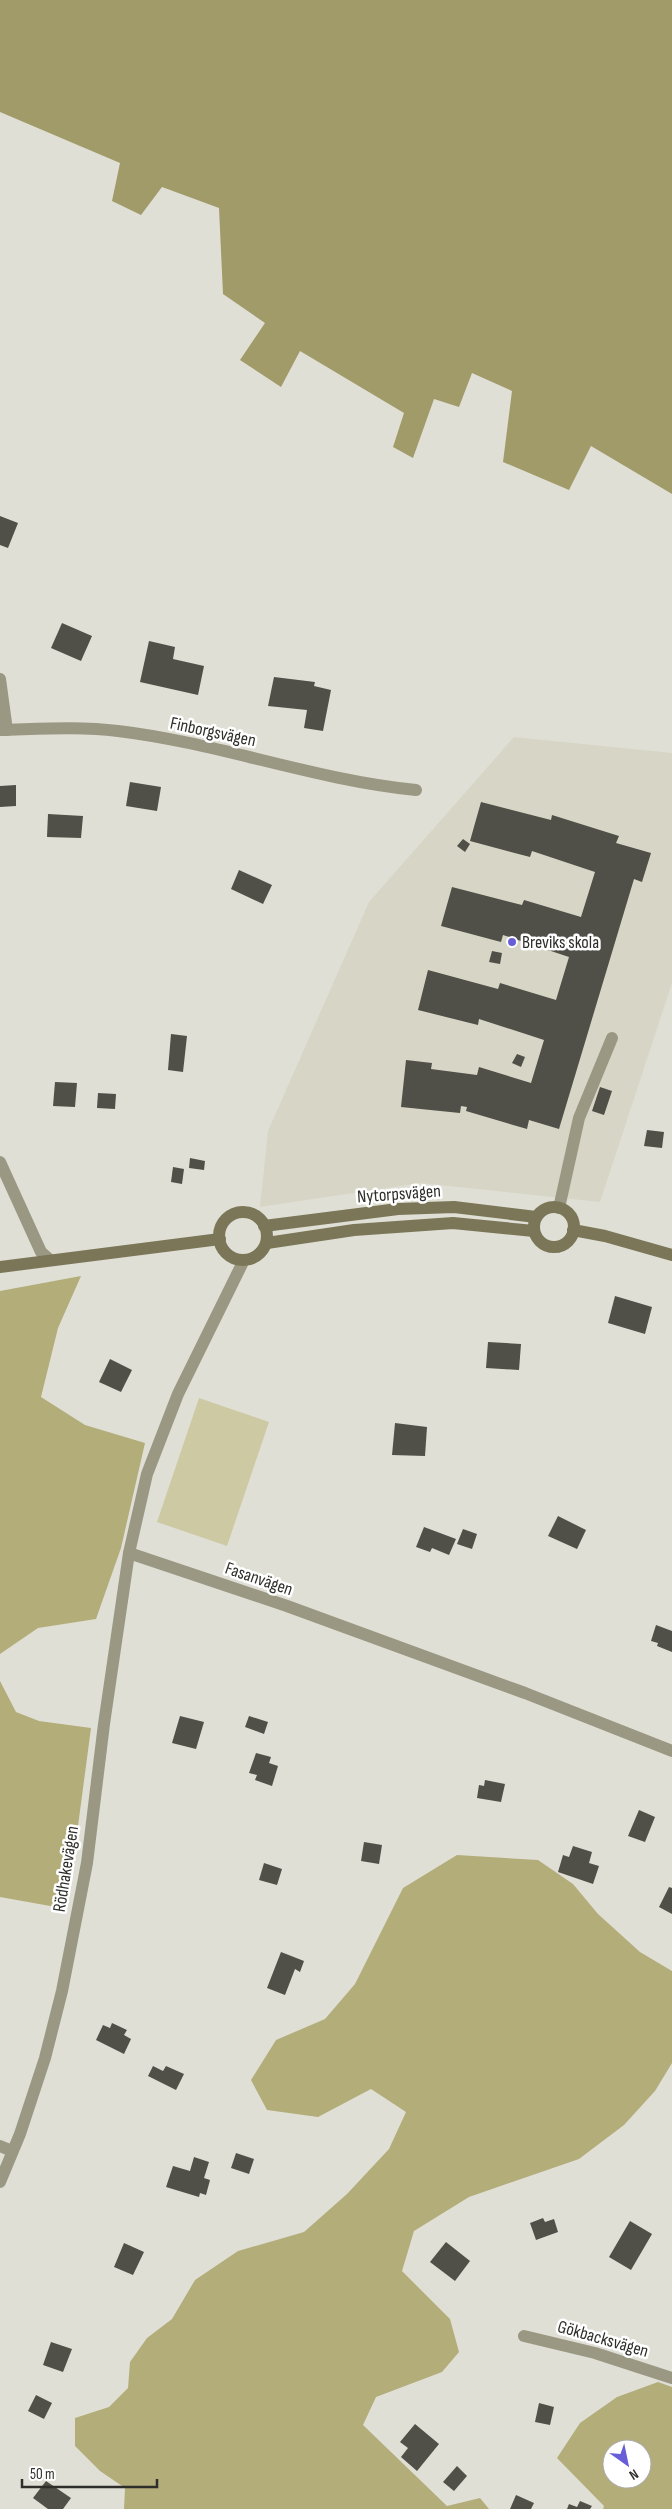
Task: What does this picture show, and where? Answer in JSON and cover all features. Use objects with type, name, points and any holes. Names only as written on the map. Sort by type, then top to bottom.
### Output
[{"type":"street","points":[[0,679],[4,730]]},
{"type":"street","name":"Finborgsvägen","points":[[4,730],[81,728],[118,731],[229,753],[350,782],[416,790]]},
{"type":"street","points":[[559,1208],[579,1118],[612,1038]]},
{"type":"street","points":[[0,1162],[41,1252],[50,1260]]},
{"type":"street","name":"Nytorpsvägen","points":[[264,1226],[398,1209],[454,1208],[536,1217]]},
{"type":"street","points":[[546,1208],[559,1208],[569,1214],[574,1230],[568,1240],[556,1247],[542,1243],[534,1231],[536,1217],[546,1208]]},
{"type":"street","points":[[249,1213],[258,1218],[264,1226],[267,1243],[256,1256],[237,1260],[222,1247],[220,1239],[222,1226],[234,1215],[249,1213]]},
{"type":"street","name":"Nytorpsvägen","points":[[267,1243],[354,1230],[453,1223],[534,1231]]},
{"type":"street","points":[[574,1230],[605,1236],[672,1255]]},
{"type":"street","points":[[0,1267],[220,1239]]},
{"type":"street","points":[[129,1553],[147,1474],[178,1394],[244,1260]]},
{"type":"street","name":"Fasanvägen","points":[[129,1553],[286,1606],[525,1693],[672,1751]]},
{"type":"street","name":"Rödhakevägen","points":[[0,2182],[45,2058],[62,1990],[87,1863],[104,1724],[129,1553]]},
{"type":"street","points":[[0,2146],[12,2151]]},
{"type":"street","name":"Gökbacksvägen","points":[[524,2336],[595,2353],[672,2378]]},
{"type":"shaded area","points":[[0,0],[672,0],[672,494],[591,446],[569,490],[503,462],[512,391],[472,373],[459,407],[434,399],[413,458],[393,447],[404,413],[300,351],[281,387],[240,360],[265,323],[223,294],[219,208],[162,187],[141,215],[112,201],[120,163],[0,112]]},
{"type":"shaded area","name":"Breviks skola","points":[[514,737],[672,753],[672,983],[600,1202],[420,1183],[260,1207],[268,1131],[369,902]]},
{"type":"shaded area","points":[[81,1276],[58,1328],[41,1397],[85,1425],[145,1443],[121,1548],[96,1619],[38,1628],[0,1654],[0,1291]]},
{"type":"shaded area","points":[[199,1398],[269,1422],[227,1546],[157,1522]]},
{"type":"shaded area","points":[[0,1681],[16,1712],[39,1721],[91,1728],[67,1909],[0,1897]]},
{"type":"shaded area","points":[[457,1855],[538,1860],[573,1884],[598,1914],[640,1952],[672,1971],[672,2063],[655,2091],[624,2125],[579,2159],[469,2197],[414,2231],[402,2271],[450,2319],[459,2352],[442,2372],[376,2397],[363,2425],[447,2506],[480,2498],[489,2509],[124,2509],[125,2488],[100,2471],[75,2446],[75,2418],[109,2407],[128,2388],[130,2362],[147,2338],[172,2319],[195,2280],[238,2251],[304,2232],[347,2194],[389,2149],[406,2112],[371,2089],[318,2117],[267,2110],[251,2080],[276,2040],[325,2019],[355,1984],[403,1888]]},
{"type":"shaded area","points":[[658,2382],[672,2387],[672,2509],[603,2509],[604,2506],[557,2458],[580,2423],[617,2397]]},
{"type":"building","points":[[0,516],[18,523],[8,548],[0,545]]},
{"type":"building","points":[[62,623],[92,636],[81,661],[51,648]]},
{"type":"building","points":[[149,641],[175,647],[173,659],[204,666],[198,695],[140,682]]},
{"type":"building","points":[[274,677],[315,682],[314,686],[331,690],[323,731],[304,728],[307,710],[268,706]]},
{"type":"building","points":[[130,782],[161,787],[157,811],[126,806]]},
{"type":"building","points":[[16,785],[16,806],[0,807],[0,786]]},
{"type":"building","points":[[481,802],[551,820],[552,815],[619,836],[616,843],[651,853],[642,882],[634,879],[559,1129],[529,1120],[527,1129],[466,1111],[467,1107],[461,1106],[460,1113],[401,1107],[406,1060],[432,1063],[431,1069],[477,1075],[479,1067],[531,1083],[544,1040],[479,1019],[478,1025],[418,1010],[428,970],[498,989],[500,983],[556,1000],[569,957],[503,935],[501,942],[441,926],[452,887],[522,905],[524,900],[581,917],[595,872],[532,851],[530,857],[470,841]]},
{"type":"building","points":[[48,814],[83,816],[81,838],[47,837]]},
{"type":"building","points":[[463,839],[470,844],[465,852],[457,846]]},
{"type":"building","points":[[239,870],[272,885],[263,904],[231,889]]},
{"type":"building","points":[[492,951],[502,953],[500,964],[489,962]]},
{"type":"building","points":[[171,1034],[187,1036],[183,1072],[168,1070]]},
{"type":"building","points":[[517,1054],[525,1057],[521,1067],[512,1063]]},
{"type":"building","points":[[55,1082],[77,1083],[75,1107],[53,1106]]},
{"type":"building","points":[[600,1087],[612,1091],[604,1115],[592,1111]]},
{"type":"building","points":[[98,1093],[116,1094],[115,1109],[97,1108]]},
{"type":"building","points":[[647,1130],[664,1132],[662,1148],[644,1146]]},
{"type":"building","points":[[190,1158],[205,1161],[204,1170],[189,1168]]},
{"type":"building","points":[[173,1167],[184,1169],[182,1184],[171,1182]]},
{"type":"building","points":[[615,1296],[652,1307],[645,1334],[608,1323]]},
{"type":"building","points":[[488,1342],[521,1344],[519,1370],[486,1368]]},
{"type":"building","points":[[110,1359],[132,1370],[121,1392],[99,1382]]},
{"type":"building","points":[[395,1423],[427,1427],[425,1456],[392,1455]]},
{"type":"building","points":[[558,1516],[586,1530],[577,1549],[548,1536]]},
{"type":"building","points":[[424,1527],[456,1539],[449,1555],[432,1548],[430,1552],[416,1547]]},
{"type":"building","points":[[463,1529],[477,1534],[472,1549],[457,1544]]},
{"type":"building","points":[[656,1625],[672,1631],[672,1652],[657,1646],[658,1643],[651,1641]]},
{"type":"building","points":[[180,1716],[204,1722],[196,1749],[172,1743]]},
{"type":"building","points":[[249,1716],[268,1722],[264,1734],[245,1727]]},
{"type":"building","points":[[256,1753],[271,1757],[269,1763],[278,1766],[272,1786],[255,1780],[257,1775],[249,1773]]},
{"type":"building","points":[[485,1780],[505,1784],[501,1802],[477,1798],[479,1785],[484,1786]]},
{"type":"building","points":[[639,1810],[655,1817],[645,1842],[628,1836]]},
{"type":"building","points":[[364,1842],[382,1845],[379,1864],[361,1861]]},
{"type":"building","points":[[573,1846],[592,1852],[589,1863],[599,1866],[593,1884],[558,1872],[563,1855],[569,1857]]},
{"type":"building","points":[[264,1863],[282,1869],[277,1885],[259,1880]]},
{"type":"building","points":[[669,1887],[672,1888],[672,1914],[659,1907]]},
{"type":"building","points":[[281,1952],[304,1961],[300,1972],[295,1969],[285,1995],[267,1988]]},
{"type":"building","points":[[112,2023],[127,2030],[124,2035],[131,2039],[124,2054],[96,2040],[103,2025],[110,2028]]},
{"type":"building","points":[[153,2066],[163,2071],[166,2066],[184,2074],[176,2090],[148,2076]]},
{"type":"building","points":[[236,2153],[254,2159],[249,2174],[231,2168]]},
{"type":"building","points":[[194,2157],[209,2162],[204,2178],[210,2180],[206,2195],[200,2193],[199,2197],[166,2187],[173,2166],[190,2171]]},
{"type":"building","points":[[543,2218],[545,2222],[554,2219],[558,2232],[536,2240],[530,2223]]},
{"type":"building","points":[[630,2221],[652,2234],[631,2270],[609,2257]]},
{"type":"building","points":[[446,2242],[470,2261],[455,2281],[430,2262]]},
{"type":"building","points":[[124,2243],[144,2252],[133,2275],[114,2267]]},
{"type":"building","points":[[51,2342],[72,2349],[63,2372],[43,2365]]},
{"type":"building","points":[[36,2395],[52,2403],[44,2419],[28,2411]]},
{"type":"building","points":[[539,2403],[554,2407],[550,2425],[535,2422]]},
{"type":"building","points":[[415,2424],[439,2444],[417,2471],[401,2457],[408,2448],[400,2442]]},
{"type":"building","points":[[457,2466],[467,2476],[454,2491],[443,2482]]},
{"type":"building","points":[[46,2481],[71,2498],[63,2509],[48,2509],[33,2498]]},
{"type":"building","points":[[516,2495],[534,2503],[531,2509],[510,2509]]},
{"type":"building","points":[[580,2501],[592,2506],[590,2509],[567,2509],[569,2504],[577,2507]]},
{"type":"place","name":"Breviks skola","points":[[512,942]]}]
